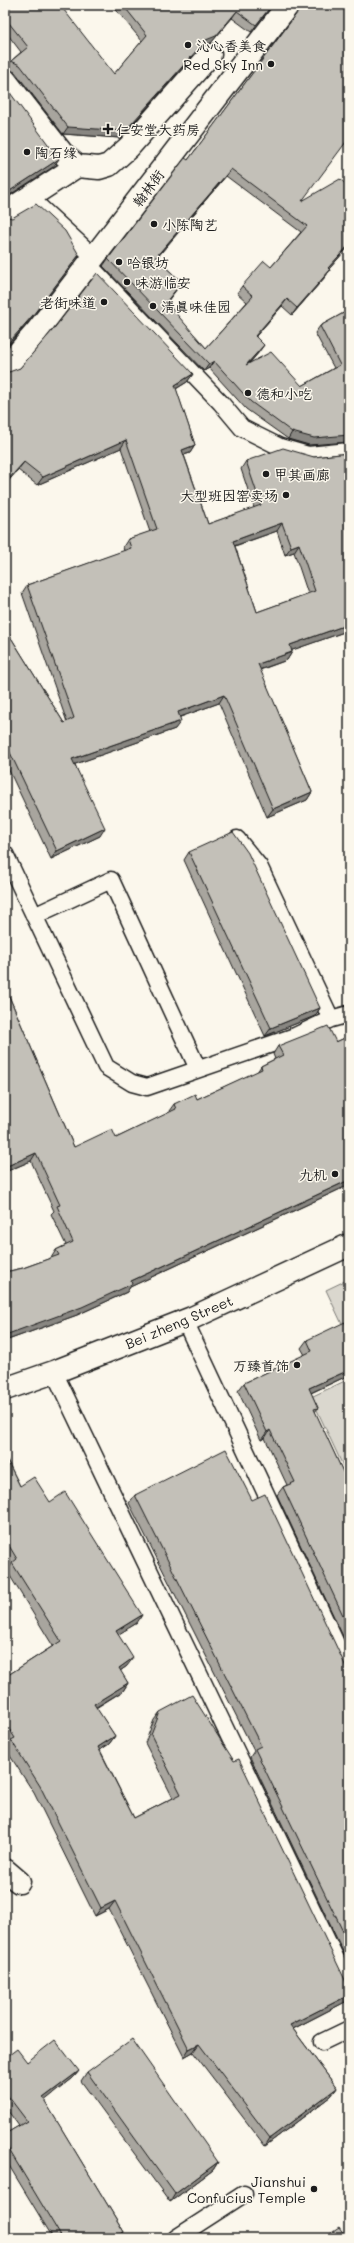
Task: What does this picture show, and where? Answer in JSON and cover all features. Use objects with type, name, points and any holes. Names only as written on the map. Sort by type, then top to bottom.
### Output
[{"type":"street","name":"翰林街","points":[[5,368],[37,331],[92,261],[288,5]]},
{"type":"street","points":[[5,80],[62,153],[77,166],[98,168],[109,165],[129,146],[210,55]]},
{"type":"street","points":[[5,213],[77,166]]},
{"type":"street","name":"Bei zheng Street","points":[[5,1389],[54,1372],[185,1321],[349,1245]]},
{"type":"lane","points":[[341,5],[349,10]]},
{"type":"lane","points":[[30,198],[92,261],[242,428],[280,447],[308,455],[349,451]]},
{"type":"lane","points":[[237,839],[259,866],[331,1019]]},
{"type":"lane","points":[[5,854],[106,1067],[132,1083],[147,1087],[295,1036],[331,1019],[349,1014]]},
{"type":"lane","points":[[34,916],[111,880],[198,1069]]},
{"type":"lane","points":[[185,1321],[349,1671]]},
{"type":"lane","points":[[54,1372],[349,1986]]},
{"type":"lane","points":[[322,2042],[349,2029]]},
{"type":"lane","points":[[176,2238],[244,2194]]},
{"type":"shaded area","points":[[349,1279],[349,1339],[326,1290]]},
{"type":"shaded area","points":[[349,1379],[349,1479],[311,1397]]},
{"type":"building","points":[[5,5],[60,5],[114,74],[147,35],[123,5],[272,5],[256,25],[237,11],[216,36],[206,40],[125,131],[68,127],[20,65],[11,61],[28,47],[5,18]]},
{"type":"building","points":[[303,5],[341,5],[349,11],[349,138],[302,201],[340,179],[349,187],[349,245],[328,268],[330,270],[297,308],[287,299],[255,336],[264,345],[246,365],[271,352],[302,386],[340,365],[320,326],[349,310],[349,435],[314,438],[292,432],[251,402],[214,361],[209,364],[108,259],[185,158],[188,160]],"holes":[[[231,169],[307,226],[271,267],[264,261],[242,286],[253,296],[206,348],[166,302],[182,282],[155,258]]]},
{"type":"building","points":[[5,86],[59,159],[5,194]]},
{"type":"building","points":[[36,204],[65,231],[79,255],[33,315],[5,347],[5,216],[12,218]]},
{"type":"building","points":[[97,273],[193,374],[175,385],[195,445],[182,450],[208,524],[261,505],[246,461],[283,448],[314,457],[349,453],[349,603],[346,604],[349,614],[349,624],[290,645],[292,652],[258,664],[312,792],[273,809],[224,695],[178,712],[181,721],[72,759],[105,828],[57,851],[5,742],[5,628],[64,723],[74,718],[27,585],[131,548],[128,539],[157,529],[126,440],[43,477],[24,462],[5,483],[5,371],[9,372],[20,368],[52,331]],"holes":[[[282,523],[291,547],[299,544],[315,591],[257,612],[233,541]]]},
{"type":"building","points":[[233,832],[248,853],[320,1008],[271,1028],[189,852]]},
{"type":"building","points":[[5,987],[74,1147],[112,1129],[116,1138],[176,1109],[174,1104],[195,1094],[197,1099],[262,1069],[261,1066],[283,1055],[278,1046],[328,1026],[336,1042],[349,1036],[349,1180],[131,1281],[132,1284],[82,1307],[5,1335],[5,1272],[23,1268],[59,1255],[56,1250],[73,1242],[57,1206],[60,1205],[36,1153],[5,1167]]},
{"type":"building","points":[[345,1322],[349,1331],[349,1370],[309,1388],[318,1408],[314,1409],[349,1485],[349,1628],[283,1487],[295,1482],[270,1430],[267,1432],[244,1383],[312,1351],[307,1340]]},
{"type":"building","points":[[226,1449],[252,1500],[265,1494],[346,1667],[349,1669],[349,1944],[255,1749],[261,1746],[135,1495]]},
{"type":"building","points":[[5,1456],[20,1486],[34,1477],[50,1502],[65,1492],[142,1615],[116,1631],[133,1658],[119,1668],[128,1683],[94,1704],[115,1736],[98,1747],[134,1818],[181,1794],[151,1735],[160,1712],[192,1695],[234,1761],[239,1759],[349,1986],[349,1995],[290,2025],[337,2088],[270,2138],[199,2044],[189,2049],[115,1901],[101,1908],[40,1786],[11,1740],[15,1738],[5,1723],[5,1677],[61,1641],[12,1563],[17,1559],[5,1539]]},
{"type":"building","points":[[132,2039],[218,2162],[175,2194],[87,2072]]},
{"type":"building","points":[[55,2040],[79,2071],[43,2098],[124,2232],[114,2238],[62,2238],[5,2143],[5,2134],[27,2121],[5,2092],[5,2058],[17,2049],[27,2062]]},
{"type":"building","points":[[339,2228],[346,2238],[324,2238]]},
{"type":"place","name":"沁心香美食","points":[[188,45]]},
{"type":"place","name":"Red Sky Inn","points":[[271,64]]},
{"type":"place","name":"仁安堂大药房","points":[[108,129]]},
{"type":"place","name":"陶石缘","points":[[27,152]]},
{"type":"place","name":"小陈陶艺","points":[[154,224]]},
{"type":"place","name":"哈银坊","points":[[119,262]]},
{"type":"place","name":"味游临安","points":[[127,282]]},
{"type":"place","name":"老街味道","points":[[104,302]]},
{"type":"place","name":"清真味佳园","points":[[153,306]]},
{"type":"place","name":"德和小吃","points":[[248,393]]},
{"type":"place","name":"甲其画廊","points":[[266,474]]},
{"type":"place","name":"大型班因窑卖场","points":[[286,495]]},
{"type":"place","name":"九机","points":[[335,1174]]},
{"type":"place","name":"万臻首饰","points":[[297,1365]]},
{"type":"place","name":"Jianshui Confucius Temple","points":[[314,2189]]}]
